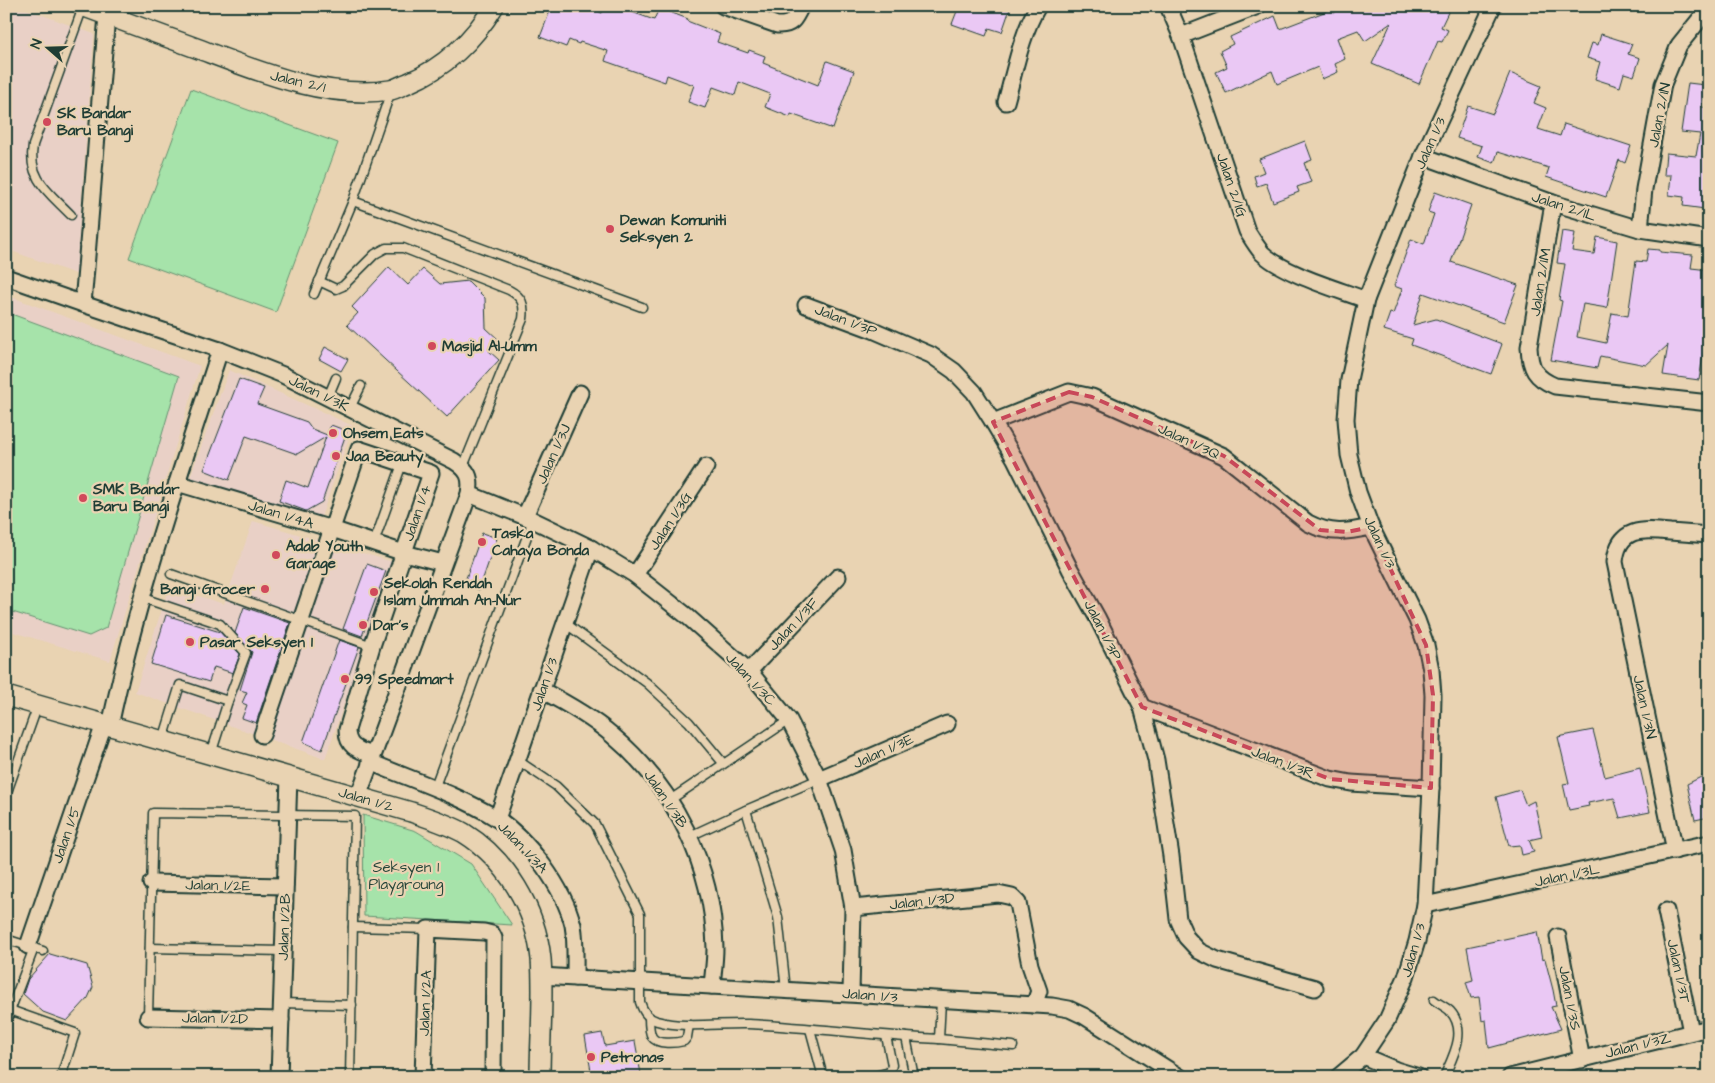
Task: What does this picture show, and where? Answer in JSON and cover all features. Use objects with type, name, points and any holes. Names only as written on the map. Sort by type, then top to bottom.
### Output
[{"type":"street","name":"Jalan 2/1","points":[[82,6],[252,69],[343,90],[368,92],[392,89],[418,79],[443,64],[465,44],[486,20],[494,6]]},
{"type":"street","points":[[723,6],[777,25],[791,23],[801,6]]},
{"type":"street","points":[[1006,102],[1024,38],[1038,6]]},
{"type":"street","name":"Jalan 2/1G","points":[[1168,6],[1181,36],[1247,230],[1254,244],[1274,263],[1287,270],[1366,300]]},
{"type":"street","points":[[1181,36],[1258,6]]},
{"type":"street","name":"Jalan 1/3","points":[[1338,1077],[1363,1056],[1387,1020],[1406,977],[1417,941],[1425,905],[1431,788],[1433,695],[1426,645],[1417,620],[1371,527],[1358,492],[1349,455],[1346,419],[1349,380],[1366,300],[1424,156],[1493,6]]},
{"type":"street","name":"Jalan 2/1N","points":[[1640,230],[1644,189],[1663,84],[1679,45],[1700,19],[1709,14]]},
{"type":"street","points":[[83,304],[107,15]]},
{"type":"street","name":"Jalan 2/1L","points":[[1424,156],[1553,203],[1640,230],[1709,240]]},
{"type":"street","name":"Jalan 2/1M","points":[[1553,203],[1530,347],[1530,362],[1536,373],[1544,381],[1555,386],[1709,403]]},
{"type":"street","name":"Jalan 1/3K","points":[[6,277],[220,350],[283,375],[463,466]]},
{"type":"street","name":"Jalan 1/3P","points":[[806,305],[873,330],[931,355],[954,371],[974,392],[1015,459],[1142,708],[1156,760],[1171,856],[1178,919],[1186,937],[1199,951],[1217,960],[1315,988]]},
{"type":"street","name":"Jalan 1/5","points":[[31,947],[107,725],[177,483],[220,350]]},
{"type":"street","name":"Jalan 1/3Q","points":[[994,422],[1069,392],[1092,397],[1224,456],[1308,523],[1320,530],[1346,532],[1371,527]]},
{"type":"street","name":"Jalan 1/3J","points":[[529,518],[580,393]]},
{"type":"street","name":"Jalan 1/4","points":[[262,734],[360,449],[431,473],[372,646],[347,730],[349,742],[353,747],[371,759]]},
{"type":"street","points":[[358,797],[469,494],[470,475],[463,466]]},
{"type":"street","name":"Jalan 1/3G","points":[[635,575],[706,467]]},
{"type":"street","name":"Jalan 1/4A","points":[[177,483],[332,529],[404,553],[443,563]]},
{"type":"street","name":"Jalan 1/3C","points":[[469,494],[529,518],[591,548],[635,575],[687,616],[749,671],[788,720],[819,779],[843,850],[853,908],[852,993]]},
{"type":"street","name":"Jalan 1/3N","points":[[1675,851],[1615,562],[1616,552],[1621,542],[1628,535],[1636,531],[1648,530],[1709,535]]},
{"type":"street","name":"Jalan 1/3","points":[[497,819],[591,548]]},
{"type":"street","name":"Jalan 1/3F","points":[[749,671],[838,577]]},
{"type":"street","name":"Jalan 1/3B","points":[[542,690],[577,709],[612,735],[645,767],[670,800],[690,836],[704,876],[712,911],[715,950],[712,986]]},
{"type":"street","name":"Jalan 1/2","points":[[6,696],[437,821],[479,844],[506,872],[517,888],[534,924],[541,976],[540,1077]]},
{"type":"street","name":"Jalan 1/3R","points":[[1142,708],[1330,779],[1351,783],[1431,788]]},
{"type":"street","name":"Jalan 1/3E","points":[[819,779],[947,724]]},
{"type":"street","name":"Jalan 1/3A","points":[[371,759],[466,802],[497,819],[522,841],[555,881],[566,903],[573,925],[575,978]]},
{"type":"street","name":"Jalan 1/2B","points":[[279,1077],[289,777]]},
{"type":"street","name":"Jalan 1/3L","points":[[1425,905],[1709,844]]},
{"type":"street","name":"Jalan 1/2E","points":[[151,883],[286,886]]},
{"type":"street","name":"Jalan 1/3D","points":[[853,908],[992,894],[1010,896],[1018,903],[1030,965],[1039,991],[1034,1005]]},
{"type":"street","name":"Jalan 1/3T","points":[[1666,910],[1691,1032]]},
{"type":"street","points":[[428,929],[484,932],[492,934],[494,938],[493,1077]]},
{"type":"street","name":"Jalan 1/2A","points":[[423,1077],[428,929]]},
{"type":"street","name":"Jalan 1/3S","points":[[1558,937],[1582,1060]]},
{"type":"street","name":"Jalan 1/3","points":[[541,976],[640,983],[852,993],[1069,1009],[1084,1016],[1180,1077]]},
{"type":"street","name":"Jalan 1/2D","points":[[148,1017],[281,1020]]},
{"type":"street","name":"Jalan 1/3Z","points":[[1510,1077],[1709,1028]]},
{"type":"street","points":[[1363,1056],[1396,1070],[1419,1077]]},
{"type":"lane","points":[[71,215],[36,176],[31,156],[33,145],[82,6]]},
{"type":"lane","points":[[314,294],[353,201],[392,89]]},
{"type":"lane","points":[[353,201],[642,307]]},
{"type":"lane","points":[[319,281],[336,288],[343,286],[375,254],[386,248],[403,248],[509,290],[519,296],[525,307],[523,319],[463,466]]},
{"type":"lane","points":[[328,397],[336,378]]},
{"type":"lane","points":[[350,408],[361,386]]},
{"type":"lane","points":[[374,543],[402,464]]},
{"type":"lane","points":[[434,789],[529,518]]},
{"type":"lane","points":[[171,574],[372,646]]},
{"type":"lane","points":[[143,598],[220,624],[246,653],[211,754]]},
{"type":"lane","points":[[565,623],[647,683],[689,722],[723,763]]},
{"type":"lane","points":[[163,740],[180,686],[228,701]]},
{"type":"lane","points":[[6,795],[38,705]]},
{"type":"lane","points":[[670,800],[788,720]]},
{"type":"lane","points":[[517,760],[556,786],[595,824],[640,914],[640,1002],[642,1010],[649,1017],[656,1021],[689,1025],[747,1024],[1013,1046]]},
{"type":"lane","points":[[690,836],[819,779]]},
{"type":"lane","points":[[746,810],[778,917],[786,990]]},
{"type":"lane","points":[[148,1017],[153,813],[355,816],[350,1077]]},
{"type":"lane","points":[[353,927],[428,929]]},
{"type":"lane","points":[[6,939],[43,951]]},
{"type":"lane","points":[[31,947],[8,1011],[75,1033],[61,1077]]},
{"type":"lane","points":[[150,948],[283,951]]},
{"type":"lane","points":[[1434,1000],[1450,1010],[1458,1022],[1459,1038],[1444,1077]]},
{"type":"lane","points":[[939,1039],[941,1001]]},
{"type":"lane","points":[[282,1003],[352,1005]]},
{"type":"lane","points":[[649,1017],[651,1036],[654,1040],[661,1042],[684,1041],[689,1025]]},
{"type":"lane","points":[[810,1029],[823,1077]]},
{"type":"lane","points":[[871,1077],[890,1072],[892,1065],[886,1036]]},
{"type":"lane","points":[[906,1037],[914,1077]]},
{"type":"highlighted area","points":[[1069,392],[1092,397],[1224,456],[1320,530],[1347,532],[1371,527],[1426,645],[1433,695],[1431,788],[1330,779],[1142,707],[993,422]]},
{"type":"shaded area","name":"SK Bandar Baru Bangi","points":[[6,6],[18,6],[94,34],[76,274],[6,249]]},
{"type":"shaded area","name":"SMK Bandar Baru Bangi","points":[[6,295],[200,366],[110,661],[6,630]]},
{"type":"shaded area","points":[[229,370],[353,426],[320,520],[189,480]]},
{"type":"shaded area","points":[[253,521],[393,562],[325,759],[135,692],[169,587],[224,604]]},
{"type":"green space","points":[[191,89],[338,143],[276,312],[129,258]]},
{"type":"green space","name":"SMK Bandar Baru Bangi","points":[[6,312],[179,376],[106,628],[89,636],[6,610]]},
{"type":"green space","name":"Seksyen 1 Playgroung","points":[[363,815],[416,831],[471,864],[512,925],[364,916]]},
{"type":"building","points":[[552,6],[586,6],[602,13],[604,6],[615,6],[654,20],[659,8],[720,34],[717,42],[748,53],[749,50],[765,56],[763,63],[818,85],[827,61],[854,71],[833,129],[791,114],[790,117],[765,107],[770,94],[739,82],[735,95],[713,87],[705,108],[688,102],[694,85],[667,75],[665,82],[605,61],[608,51],[580,42],[579,44],[569,40],[566,47],[540,37]]},
{"type":"building","points":[[959,6],[1011,6],[1002,32],[989,28],[986,36],[952,24]]},
{"type":"building","points":[[1343,6],[1451,6],[1441,27],[1448,30],[1442,42],[1438,41],[1419,84],[1372,64],[1391,23],[1365,41],[1358,30],[1337,38],[1345,59],[1335,64],[1338,72],[1322,79],[1318,67],[1277,84],[1272,71],[1226,93],[1216,72],[1227,67],[1220,51],[1233,44],[1230,37],[1275,16],[1280,29],[1332,9],[1334,13]]},
{"type":"building","points":[[1601,34],[1632,44],[1628,54],[1640,58],[1634,76],[1624,73],[1620,87],[1595,79],[1600,62],[1587,58],[1592,43],[1598,45]]},
{"type":"building","points":[[1510,73],[1541,86],[1534,103],[1546,108],[1538,129],[1560,136],[1564,124],[1631,146],[1625,163],[1619,160],[1606,197],[1546,177],[1549,168],[1498,152],[1494,163],[1478,157],[1482,146],[1457,138],[1468,106],[1493,114]]},
{"type":"building","points":[[1688,83],[1705,85],[1702,107],[1709,108],[1709,177],[1705,209],[1683,206],[1684,197],[1669,195],[1671,175],[1664,175],[1666,153],[1696,156],[1700,134],[1681,132]]},
{"type":"building","points":[[1305,141],[1312,160],[1304,163],[1311,182],[1297,187],[1299,192],[1273,202],[1266,183],[1257,186],[1254,176],[1264,172],[1259,159]]},
{"type":"building","points":[[1435,192],[1471,205],[1451,262],[1518,285],[1504,322],[1423,293],[1413,325],[1436,319],[1502,344],[1491,374],[1411,345],[1413,339],[1384,330],[1390,313],[1393,314],[1402,289],[1394,286],[1411,239],[1424,244],[1434,214],[1428,212]]},
{"type":"building","points":[[1562,231],[1575,233],[1572,251],[1594,254],[1597,237],[1617,241],[1607,308],[1583,304],[1577,337],[1606,343],[1612,313],[1628,316],[1636,261],[1646,262],[1648,249],[1693,255],[1691,268],[1709,270],[1709,318],[1699,380],[1663,375],[1668,345],[1646,365],[1600,356],[1597,368],[1551,360],[1562,301],[1559,300],[1565,264],[1557,263]]},
{"type":"building","name":"Masjid Al-Umm","points":[[389,267],[408,285],[423,269],[440,284],[468,281],[485,298],[486,328],[499,340],[489,351],[499,360],[447,417],[347,325],[358,313],[352,307]]},
{"type":"building","points":[[325,347],[348,359],[341,371],[319,359]]},
{"type":"building","points":[[239,379],[264,388],[257,404],[307,422],[312,429],[327,435],[331,425],[347,431],[322,502],[306,511],[279,501],[286,480],[308,488],[326,437],[297,454],[246,436],[229,480],[204,470]]},
{"type":"building","points":[[482,533],[497,538],[479,590],[464,584]]},
{"type":"building","points":[[367,564],[386,571],[362,636],[343,629]]},
{"type":"building","points":[[244,607],[290,623],[256,723],[242,718],[247,705],[242,703],[247,692],[240,690],[252,652],[235,633]]},
{"type":"building","name":"Pasar Seksyen 1","points":[[166,615],[220,632],[240,654],[233,673],[214,667],[209,682],[151,664]]},
{"type":"building","points":[[339,640],[359,647],[322,750],[303,742]]},
{"type":"building","points":[[1593,730],[1605,777],[1640,768],[1650,812],[1620,818],[1614,798],[1588,803],[1589,806],[1569,810],[1563,784],[1569,783],[1558,737]]},
{"type":"building","points":[[1709,773],[1709,817],[1695,820],[1687,784]]},
{"type":"building","points":[[1520,790],[1526,805],[1534,801],[1542,837],[1529,840],[1534,852],[1522,855],[1520,845],[1509,846],[1496,797]]},
{"type":"building","points":[[1537,932],[1542,960],[1545,959],[1556,1006],[1551,1007],[1561,1029],[1489,1048],[1486,1020],[1482,1021],[1479,997],[1471,998],[1466,982],[1473,980],[1467,947]]},
{"type":"building","points":[[50,954],[87,965],[93,987],[88,998],[67,1021],[43,1012],[23,994],[28,979]]},
{"type":"building","points":[[602,1033],[605,1046],[635,1041],[641,1074],[624,1077],[592,1077],[585,1036]]},
{"type":"place","name":"SK Bandar Baru Bangi","points":[[47,122]]},
{"type":"place","name":"Dewan Komuniti Seksyen 2","points":[[610,229]]},
{"type":"place","name":"Masjid Al-Umm","points":[[432,346]]},
{"type":"place","name":"Ohsem Eats","points":[[333,433]]},
{"type":"place","name":"Jaa Beauty","points":[[336,456]]},
{"type":"place","name":"SMK Bandar Baru Bangi","points":[[83,498]]},
{"type":"place","name":"Taska Cahaya Bonda","points":[[482,542]]},
{"type":"place","name":"Adab Youth Garage","points":[[276,555]]},
{"type":"place","name":"Bangi Grocer","points":[[265,589]]},
{"type":"place","name":"Sekolah Rendah Islam Ummah An-Nur","points":[[374,592]]},
{"type":"place","name":"Dar's","points":[[363,625]]},
{"type":"place","name":"Pasar Seksyen 1","points":[[190,642]]},
{"type":"place","name":"99 Speedmart","points":[[345,679]]},
{"type":"place","name":"Petronas","points":[[591,1057]]}]
